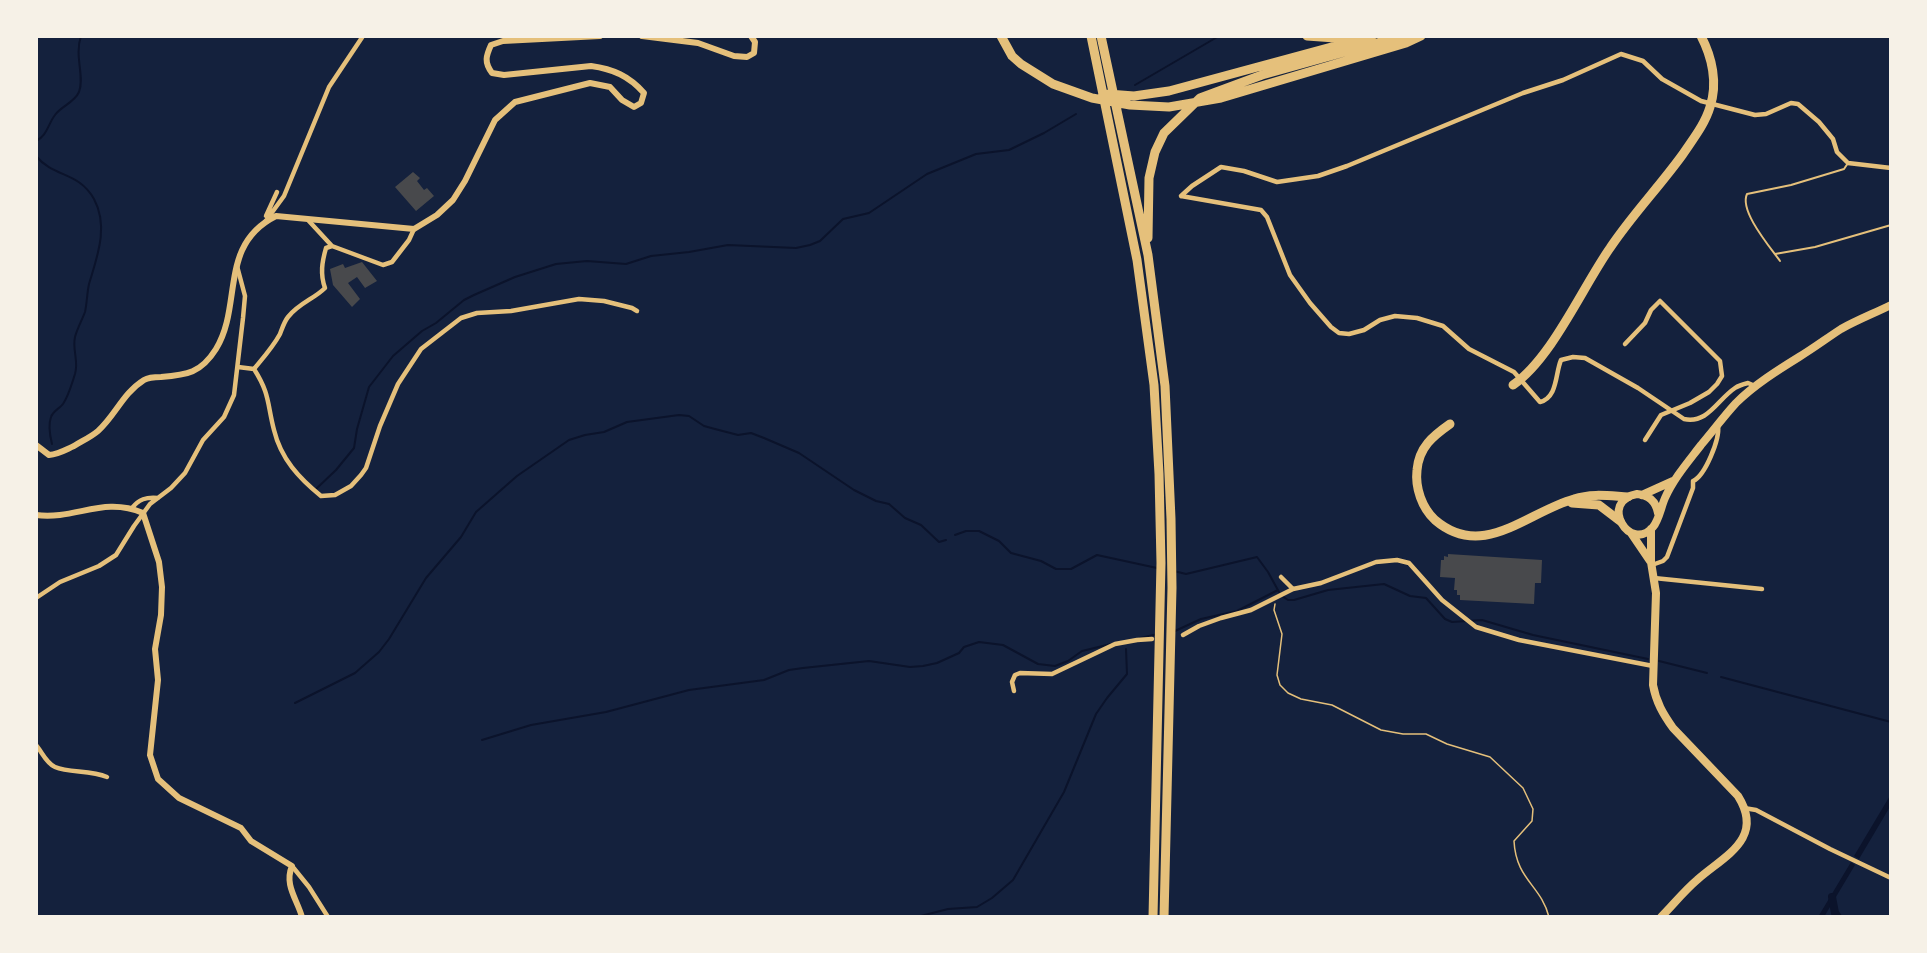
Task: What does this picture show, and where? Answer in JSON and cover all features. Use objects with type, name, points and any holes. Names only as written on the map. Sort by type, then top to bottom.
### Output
[{"type":"highway","points":[[1001,36],[1012,56],[1030,71],[1053,84],[1092,98],[1130,105],[1169,107],[1221,98],[1406,43],[1421,36]]},
{"type":"highway","points":[[1089,36],[1131,202],[1148,255]]},
{"type":"highway","points":[[1101,36],[1131,202],[1154,385],[1161,563],[1154,917]]},
{"type":"highway","points":[[1307,36],[1360,39]]},
{"type":"highway","points":[[1076,91],[1134,96],[1169,91],[1372,36]]},
{"type":"highway","points":[[1164,917],[1172,519],[1165,386],[1148,255],[1149,178],[1155,152],[1164,133],[1200,98],[1262,75],[1402,36]]},
{"type":"highway","points":[[1513,385],[1525,377],[1546,350],[1611,246],[1676,162],[1706,118],[1713,98],[1713,74],[1710,55],[1701,36]]},
{"type":"highway","points":[[1450,424],[1432,438],[1420,456],[1417,473],[1418,492],[1431,516],[1440,524],[1466,536],[1493,534],[1582,496],[1628,497]]},
{"type":"highway","points":[[1561,504],[1599,505],[1620,520]]},
{"type":"main road","points":[[1661,917],[1695,881],[1742,843],[1745,834],[1742,802],[1729,784],[1664,716],[1654,692],[1656,593],[1651,530],[1679,473],[1738,402],[1779,370],[1842,329],[1891,305]]},
{"type":"main road","points":[[1651,530],[1643,533],[1625,529],[1620,520],[1620,507],[1628,497],[1642,495],[1673,482]]},
{"type":"main road","points":[[1642,495],[1653,501],[1658,513]]},
{"type":"main road","points":[[1631,532],[1652,564]]},
{"type":"street","points":[[265,222],[284,196],[329,87],[363,36]]},
{"type":"street","points":[[308,220],[332,246],[383,265],[392,262],[409,240],[414,229],[437,215],[453,200],[495,120],[515,102],[590,83],[610,87],[622,100],[634,107],[641,103],[644,93],[635,82],[622,74],[603,68],[591,66],[504,75],[492,73],[486,66],[486,56],[491,45],[503,41],[600,36]]},
{"type":"street","points":[[642,36],[698,43],[734,56],[747,57],[754,52],[755,42],[751,36]]},
{"type":"street","points":[[1756,387],[1748,383],[1736,387],[1705,417],[1692,421],[1684,419],[1638,388],[1585,358],[1573,357],[1561,360],[1554,390],[1547,400],[1540,402],[1514,372],[1469,349],[1443,326],[1417,318],[1395,316],[1380,320],[1364,330],[1349,334],[1339,333],[1310,303],[1290,275],[1267,217],[1261,210],[1181,196],[1221,167],[1244,171],[1277,182],[1318,176],[1523,93],[1582,72],[1621,54],[1643,61],[1662,79],[1701,101],[1755,115],[1766,114],[1791,103],[1798,104],[1819,122],[1833,139],[1837,152],[1848,163],[1891,168]]},
{"type":"street","points":[[265,222],[277,192]]},
{"type":"street","points":[[36,445],[49,455],[58,454],[86,440],[99,430],[129,391],[146,378],[189,374],[204,364],[216,349],[225,329],[236,264],[248,240],[265,222],[276,216],[414,229]]},
{"type":"street","points":[[254,369],[273,345],[287,318],[305,301],[315,298],[325,288],[321,278],[322,264],[326,248],[332,246]]},
{"type":"street","points":[[36,598],[60,582],[99,566],[116,555],[143,513],[185,473],[203,440],[224,417],[234,395],[245,296],[236,264]]},
{"type":"street","points":[[238,367],[254,369],[265,386],[274,431],[289,465],[298,477],[321,496],[335,495],[351,486],[366,468],[380,426],[398,384],[421,349],[461,318],[477,313],[579,299],[604,301],[637,311]]},
{"type":"street","points":[[1625,344],[1645,323],[1651,310],[1660,301],[1720,361],[1722,376],[1709,392],[1690,404],[1661,415],[1645,440]]},
{"type":"street","points":[[1693,481],[1698,478],[1706,465],[1719,432],[1718,425]]},
{"type":"street","points":[[1679,473],[1693,481]]},
{"type":"street","points":[[1652,564],[1663,561],[1669,551],[1693,488],[1693,481]]},
{"type":"street","points":[[132,508],[138,501],[148,497],[158,498]]},
{"type":"street","points":[[36,515],[61,516],[102,506],[132,508],[143,513],[159,562],[162,587],[161,615],[155,649],[158,680],[150,755],[158,779],[179,798],[241,828],[251,841],[292,866],[328,917]]},
{"type":"street","points":[[1183,635],[1199,626],[1251,610],[1293,589],[1321,583],[1376,562],[1397,560],[1409,563],[1442,600],[1476,627],[1518,640],[1653,666]]},
{"type":"street","points":[[1281,577],[1293,589]]},
{"type":"street","points":[[1654,578],[1762,589]]},
{"type":"street","points":[[1014,691],[1012,682],[1015,675],[1020,673],[1052,674],[1115,644],[1137,639],[1152,639]]},
{"type":"street","points":[[36,745],[55,767],[95,772],[107,777]]},
{"type":"street","points":[[1744,808],[1756,810],[1891,878]]},
{"type":"street","points":[[292,866],[289,872],[289,884],[302,917]]},
{"type":"lane","points":[[1780,261],[1747,211],[1744,200],[1747,194],[1791,185],[1844,169],[1848,163]]},
{"type":"lane","points":[[1775,254],[1838,241],[1891,225]]},
{"type":"path","points":[[1277,597],[1274,610],[1282,634],[1277,675],[1280,685],[1288,693],[1301,699],[1332,705],[1381,730],[1403,734],[1426,734],[1447,744],[1490,757],[1523,788],[1533,809],[1532,821],[1514,841],[1515,856],[1521,871],[1542,899],[1549,917]]},
{"type":"water","points":[[1891,794],[1891,805],[1859,859],[1854,856]]},
{"type":"water","points":[[1851,862],[1855,865],[1824,917],[1818,917]]},
{"type":"building","points":[[413,172],[420,178],[417,181],[424,190],[427,188],[434,196],[416,211],[395,187]]},
{"type":"building","points":[[362,262],[377,281],[365,288],[357,277],[348,283],[360,299],[352,307],[333,285],[330,269],[343,264],[345,268]]},
{"type":"building","points":[[1448,554],[1542,560],[1541,583],[1535,583],[1534,604],[1460,600],[1457,590],[1454,590],[1455,578],[1440,577],[1441,560],[1444,560],[1444,556],[1448,557]]},
{"type":"waterway","points":[[36,141],[45,133],[58,112],[79,92],[81,36]]},
{"type":"waterway","points":[[1135,85],[1219,36]]},
{"type":"waterway","points":[[316,489],[354,448],[369,387],[393,356],[422,331],[474,295],[515,277],[556,264],[587,261],[626,264],[651,256],[728,245],[796,248],[810,245],[820,241],[843,219],[869,213],[927,174],[976,154],[1009,150],[1076,114]]},
{"type":"waterway","points":[[36,156],[50,168],[73,179],[88,190],[94,199],[101,220],[100,242],[89,284],[85,312],[75,337],[75,374],[65,400],[51,417],[49,427],[52,444]]},
{"type":"waterway","points":[[295,703],[355,673],[379,652],[426,578],[461,537],[476,512],[517,476],[569,440],[604,432],[627,422],[679,415],[689,416],[704,426],[738,435],[751,433],[799,453],[854,490],[876,501],[889,504],[905,518],[921,525],[939,542],[946,540]]},
{"type":"waterway","points":[[955,535],[966,531],[979,531],[999,541],[1011,553],[1041,561],[1056,569],[1071,569],[1097,555],[1157,568]]},
{"type":"waterway","points":[[1174,571],[1186,574],[1257,557],[1279,592]]},
{"type":"waterway","points":[[1282,596],[1288,600],[1294,600],[1328,590],[1384,584],[1410,596],[1426,598],[1445,619],[1452,622],[1482,620],[1533,635],[1648,659]]},
{"type":"waterway","points":[[1175,631],[1201,619],[1237,611],[1278,590]]},
{"type":"waterway","points":[[1140,638],[1158,634]]},
{"type":"waterway","points":[[482,740],[531,725],[606,712],[689,690],[764,680],[789,670],[869,661],[910,667],[923,666],[937,663],[959,653],[964,647],[979,642],[1003,645],[1038,664],[1055,666],[1068,661],[1082,651],[1111,644]]},
{"type":"waterway","points":[[917,917],[948,909],[977,907],[992,898],[1013,880],[1064,792],[1096,714],[1127,674],[1126,649]]},
{"type":"waterway","points":[[1659,661],[1707,673]]},
{"type":"waterway","points":[[1721,677],[1891,722]]},
{"type":"waterway","points":[[1832,897],[1838,917]]}]
